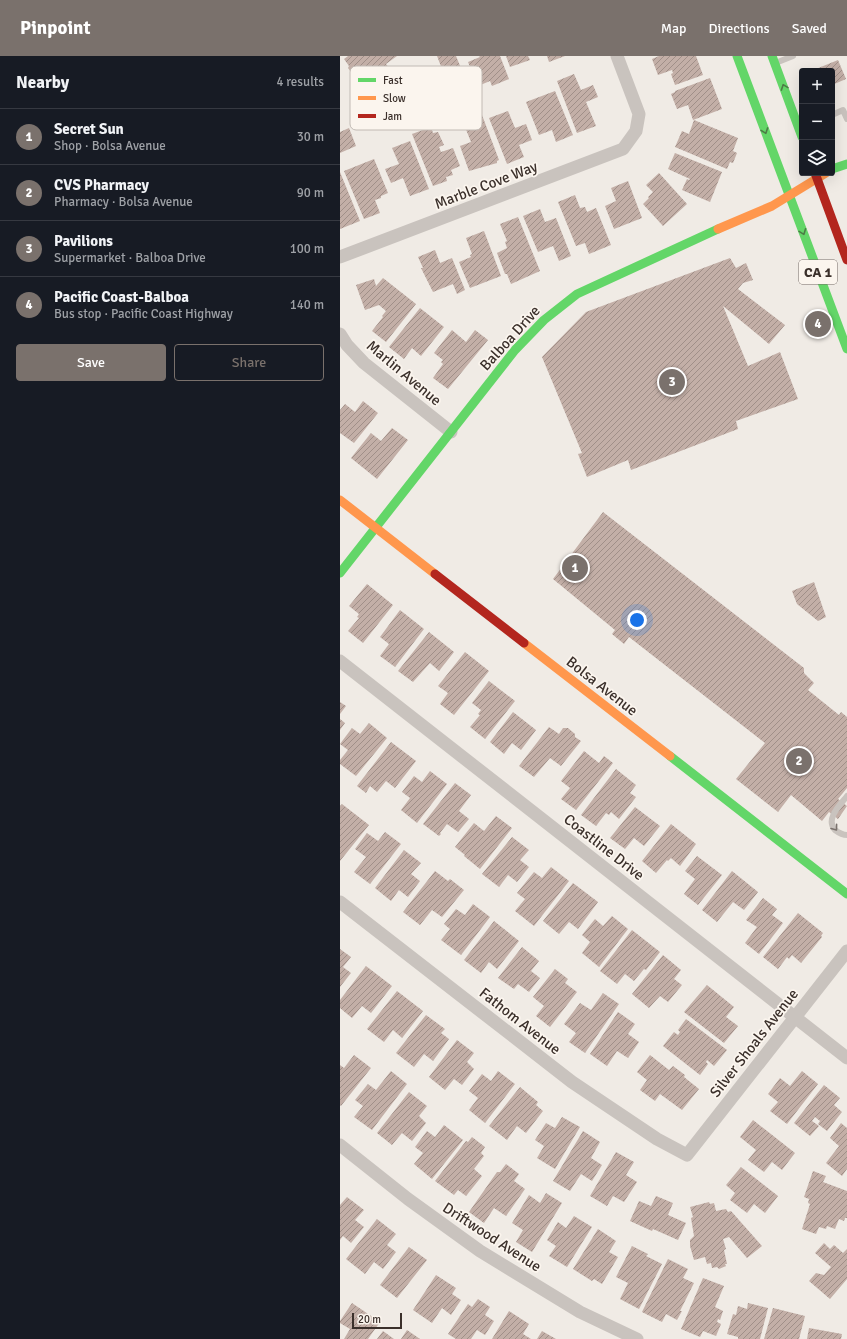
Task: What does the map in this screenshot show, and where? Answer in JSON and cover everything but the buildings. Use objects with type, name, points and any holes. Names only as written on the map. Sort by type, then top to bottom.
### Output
[{"type":"main road","name":"CA 1","points":[[737,56],[847,349]]},
{"type":"main road","points":[[773,59],[799,126]]},
{"type":"main road","points":[[835,168],[847,164]]},
{"type":"main road","name":"CA 1","points":[[816,176],[847,260]]},
{"type":"main road","name":"Balboa Drive","points":[[340,572],[515,350],[534,328],[556,308],[577,294],[744,217],[772,206],[789,196],[816,176]]},
{"type":"main road","name":"Bolsa Avenue","points":[[340,500],[847,894]]},
{"type":"street","name":"Marble Cove Way","points":[[340,258],[624,149],[636,132],[639,114],[616,56]]},
{"type":"street","name":"Marlin Avenue","points":[[340,334],[347,345],[364,363],[451,432]]},
{"type":"street","name":"Coastline Drive","points":[[340,661],[847,1058]]},
{"type":"street","name":"Fathom Avenue","points":[[340,902],[572,1082],[657,1139],[687,1155]]},
{"type":"street","name":"Silver Shoals Avenue","points":[[687,1155],[847,951]]},
{"type":"street","name":"Driftwood Avenue","points":[[340,1145],[408,1199],[480,1251],[580,1312],[637,1339]]},
{"type":"lane","points":[[773,59],[793,56]]},
{"type":"lane","points":[[835,114],[844,110],[847,119]]},
{"type":"lane","points":[[847,796],[833,815],[831,822],[832,826],[840,834],[847,835]]},
{"type":"traffic: fast","points":[[737,56],[847,349]]},
{"type":"traffic: fast","points":[[772,56],[799,129]]},
{"type":"traffic: fast","points":[[835,168],[847,164]]},
{"type":"traffic: fast","points":[[340,573],[515,350],[544,320],[577,294],[718,229]]},
{"type":"traffic: fast","points":[[670,756],[847,894]]},
{"type":"traffic: slow","points":[[718,229],[772,206],[821,176]]},
{"type":"traffic: slow","points":[[340,500],[435,574]]},
{"type":"traffic: slow","points":[[524,643],[670,756]]},
{"type":"traffic: jam","points":[[816,176],[847,260]]},
{"type":"traffic: jam","points":[[435,574],[524,643]]},
{"type":"place","name":"Pacific Coast-Balboa","points":[[818,324]]},
{"type":"place","name":"Pavilions","points":[[672,382]]},
{"type":"place","name":"Secret Sun","points":[[575,568]]},
{"type":"place","name":"CVS Pharmacy","points":[[799,761]]}]
